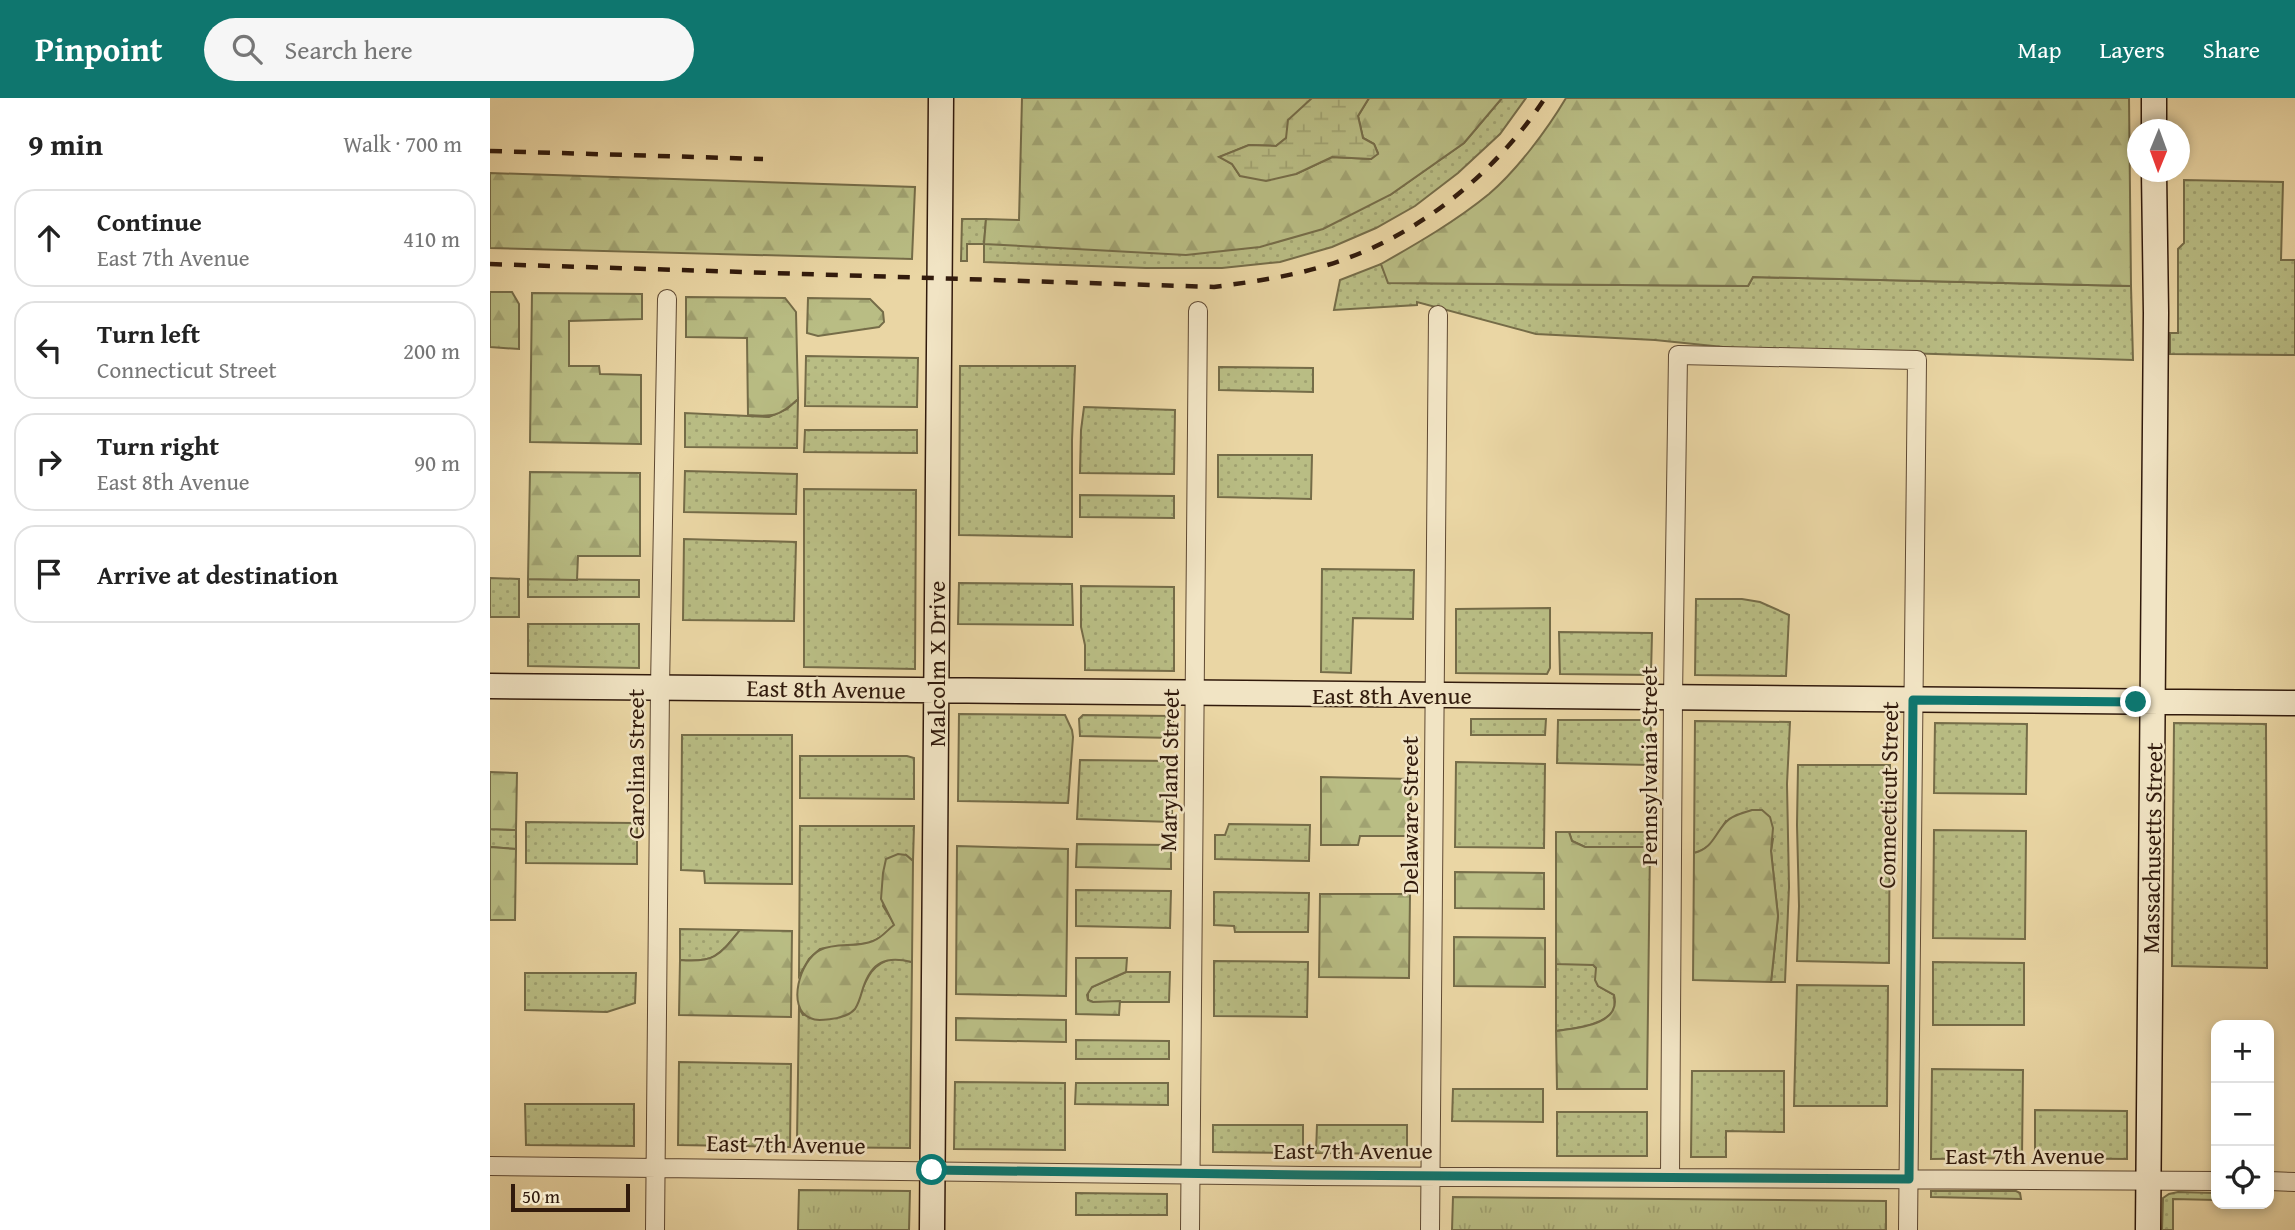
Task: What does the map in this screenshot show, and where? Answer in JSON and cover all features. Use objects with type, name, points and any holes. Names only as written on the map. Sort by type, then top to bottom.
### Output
[{"type":"street","name":"Malcolm X Drive","points":[[932,1230],[941,98]]},
{"type":"street","points":[[2154,98],[2154,119]]},
{"type":"street","name":"Massachusetts Street","points":[[2148,1230],[2156,313],[2154,182]]},
{"type":"street","name":"Carolina Street","points":[[655,1230],[667,299]]},
{"type":"street","name":"Maryland Street","points":[[1190,1230],[1198,311]]},
{"type":"street","name":"Delaware Street","points":[[1430,1230],[1438,315]]},
{"type":"street","name":"Pennsylvania Street","points":[[1670,1177],[1678,355],[1917,360]]},
{"type":"street","name":"Connecticut Street","points":[[1908,1230],[1917,360]]},
{"type":"street","name":"East 8th Avenue","points":[[490,686],[2295,703]]},
{"type":"street","name":"East 7th Avenue","points":[[490,1166],[2211,1181]]},
{"type":"street","points":[[2274,1181],[2295,1182]]},
{"type":"green space","points":[[1022,98],[1312,98],[1286,138],[1276,146],[1249,145],[1220,157],[1232,164],[1240,176],[1296,174],[1332,157],[1371,159],[1378,153],[1374,144],[1363,138],[1358,116],[1369,98],[1502,98],[1464,143],[1390,195],[1323,229],[1260,247],[1186,255],[984,244],[986,219],[1019,220]]},
{"type":"green space","points":[[1312,98],[1369,98],[1358,116],[1363,138],[1374,144],[1378,154],[1371,159],[1332,157],[1296,174],[1266,181],[1240,176],[1232,164],[1219,157],[1249,145],[1276,146],[1286,138],[1288,120]]},
{"type":"green space","points":[[1502,98],[1526,98],[1500,134],[1458,173],[1415,206],[1376,228],[1332,247],[1280,262],[1222,268],[1146,268],[984,262],[984,244],[1390,195],[1464,143]]},
{"type":"green space","points":[[1566,98],[2129,98],[2127,182],[2130,182],[2131,286],[1753,277],[1748,286],[1388,283],[1381,264],[1423,240],[1489,194],[1531,149]]},
{"type":"green space","points":[[490,173],[915,187],[912,259],[490,248]]},
{"type":"green space","points":[[2184,182],[2283,182],[2281,260],[2295,260],[2295,355],[2170,354],[2170,333],[2178,333],[2178,249],[2184,243]]},
{"type":"green space","points":[[962,219],[986,219],[984,244],[967,244],[967,261],[961,261]]},
{"type":"green space","points":[[1381,264],[1389,283],[1748,286],[1753,277],[2131,286],[2133,360],[1733,348],[1655,340],[1536,334],[1417,302],[1417,305],[1334,310],[1340,280]]},
{"type":"green space","points":[[490,292],[512,292],[519,304],[519,349],[490,347]]},
{"type":"green space","points":[[532,293],[642,294],[642,319],[569,321],[569,366],[599,366],[600,374],[641,375],[641,444],[530,442]]},
{"type":"green space","points":[[686,297],[785,298],[796,312],[798,399],[775,414],[748,415],[747,338],[686,337]]},
{"type":"green space","points":[[808,298],[870,299],[883,312],[884,322],[879,327],[818,336],[807,333]]},
{"type":"green space","points":[[806,356],[918,358],[917,407],[805,406]]},
{"type":"green space","points":[[960,366],[1075,366],[1072,537],[959,535]]},
{"type":"green space","points":[[1219,367],[1313,368],[1313,392],[1219,390]]},
{"type":"green space","points":[[798,399],[797,448],[685,447],[685,413],[769,417],[787,409]]},
{"type":"green space","points":[[1084,407],[1175,410],[1174,474],[1080,473]]},
{"type":"green space","points":[[805,430],[917,430],[917,453],[804,452]]},
{"type":"green space","points":[[1218,455],[1312,455],[1311,499],[1218,497]]},
{"type":"green space","points":[[685,471],[797,474],[796,514],[684,512]]},
{"type":"green space","points":[[530,472],[640,473],[640,556],[578,556],[577,580],[528,579]]},
{"type":"green space","points":[[804,489],[916,490],[915,669],[804,667]]},
{"type":"green space","points":[[1080,495],[1174,496],[1174,518],[1080,517]]},
{"type":"green space","points":[[684,539],[796,542],[794,621],[683,620]]},
{"type":"green space","points":[[1322,569],[1414,570],[1413,619],[1353,618],[1351,673],[1321,672]]},
{"type":"green space","points":[[490,578],[519,579],[519,617],[490,617]]},
{"type":"green space","points":[[528,579],[639,580],[639,597],[528,597]]},
{"type":"green space","points":[[959,583],[1072,584],[1073,625],[958,624]]},
{"type":"green space","points":[[1081,586],[1174,587],[1174,671],[1085,670]]},
{"type":"green space","points":[[1696,599],[1742,599],[1760,602],[1789,615],[1786,676],[1695,675]]},
{"type":"green space","points":[[1550,608],[1550,668],[1547,674],[1456,673],[1456,609]]},
{"type":"green space","points":[[528,624],[639,624],[639,668],[528,666]]},
{"type":"green space","points":[[1559,632],[1652,633],[1651,675],[1560,674]]},
{"type":"green space","points":[[959,714],[1065,715],[1073,737],[1068,803],[958,801]]},
{"type":"green space","points":[[1083,715],[1173,716],[1173,738],[1080,736],[1079,719]]},
{"type":"green space","points":[[1471,719],[1546,719],[1545,735],[1471,735]]},
{"type":"green space","points":[[1558,720],[1651,720],[1650,765],[1557,763]]},
{"type":"green space","points":[[1695,721],[1790,722],[1787,784],[1789,887],[1785,982],[1771,982],[1778,916],[1771,851],[1773,839],[1726,821],[1709,845],[1694,853]]},
{"type":"green space","points":[[1935,723],[2027,724],[2026,794],[1934,793]]},
{"type":"green space","points":[[2174,723],[2266,724],[2267,968],[2172,966]]},
{"type":"green space","points":[[682,735],[792,735],[792,884],[705,883],[704,871],[681,870]]},
{"type":"green space","points":[[800,756],[914,758],[914,799],[800,798]]},
{"type":"green space","points":[[1080,760],[1172,761],[1172,822],[1077,819]]},
{"type":"green space","points":[[1456,762],[1545,764],[1544,848],[1455,847]]},
{"type":"green space","points":[[1798,765],[1890,765],[1889,963],[1797,961]]},
{"type":"green space","points":[[490,772],[517,773],[516,830],[490,829]]},
{"type":"green space","points":[[1321,777],[1411,779],[1410,836],[1360,836],[1358,845],[1321,845]]},
{"type":"green space","points":[[1752,810],[1762,810],[1770,817],[1773,828],[1771,851],[1778,916],[1771,982],[1693,980],[1694,853],[1709,845],[1728,820]]},
{"type":"green space","points":[[526,822],[637,823],[637,864],[526,863]]},
{"type":"green space","points":[[1229,824],[1310,825],[1309,861],[1215,859],[1215,835],[1225,835]]},
{"type":"green space","points":[[800,826],[914,826],[913,861],[906,855],[883,906],[895,925],[870,943],[820,949],[809,959],[799,976]]},
{"type":"green space","points":[[490,829],[516,830],[516,849],[490,847]]},
{"type":"green space","points":[[1934,830],[2026,831],[2025,939],[1933,938]]},
{"type":"green space","points":[[1556,832],[1569,832],[1572,841],[1585,847],[1650,847],[1647,1089],[1557,1089],[1556,1031],[1596,1023],[1605,1019],[1615,1005],[1614,995],[1598,986],[1595,980],[1596,968],[1593,965],[1556,964]]},
{"type":"green space","points":[[1569,832],[1650,832],[1650,847],[1585,847],[1572,841]]},
{"type":"green space","points":[[1077,844],[1171,845],[1171,869],[1076,867]]},
{"type":"green space","points":[[957,846],[1068,849],[1066,996],[956,994]]},
{"type":"green space","points":[[490,847],[516,849],[515,920],[490,920]]},
{"type":"green space","points":[[898,854],[906,855],[913,861],[912,962],[887,960],[876,966],[867,979],[855,1009],[850,1013],[828,1019],[810,1018],[803,1013],[797,995],[802,973],[813,955],[826,948],[873,941],[894,925],[881,899],[886,859]]},
{"type":"green space","points":[[1455,872],[1544,873],[1544,909],[1455,908]]},
{"type":"green space","points":[[1076,890],[1171,891],[1170,928],[1076,926]]},
{"type":"green space","points":[[1214,892],[1309,893],[1308,932],[1235,932],[1234,926],[1214,925]]},
{"type":"green space","points":[[1320,894],[1410,894],[1409,978],[1319,977]]},
{"type":"green space","points":[[680,929],[740,930],[715,956],[691,961],[680,960]]},
{"type":"green space","points":[[740,930],[792,931],[791,1017],[679,1015],[680,960],[701,960],[715,956]]},
{"type":"green space","points":[[1454,937],[1545,938],[1545,987],[1454,986]]},
{"type":"green space","points":[[895,958],[912,962],[910,1148],[799,1147],[799,1008],[803,1015],[855,1008],[873,970]]},
{"type":"green space","points":[[1076,958],[1127,958],[1126,972],[1092,987],[1087,995],[1088,1000],[1093,1002],[1120,1001],[1119,1015],[1076,1014]]},
{"type":"green space","points":[[1214,961],[1308,962],[1307,1017],[1214,1016]]},
{"type":"green space","points":[[1933,962],[2024,963],[2024,1025],[1933,1025]]},
{"type":"green space","points":[[1556,964],[1593,964],[1598,986],[1614,995],[1615,1010],[1596,1023],[1556,1031]]},
{"type":"green space","points":[[1126,972],[1170,972],[1169,1002],[1088,1000],[1088,991],[1092,987]]},
{"type":"green space","points":[[525,973],[636,973],[635,1003],[607,1012],[525,1010]]},
{"type":"green space","points":[[1797,985],[1888,986],[1887,1106],[1794,1106]]},
{"type":"green space","points":[[956,1018],[1066,1020],[1066,1042],[956,1040]]},
{"type":"green space","points":[[1076,1040],[1169,1041],[1169,1059],[1076,1059]]},
{"type":"green space","points":[[679,1062],[791,1064],[790,1147],[678,1145]]},
{"type":"green space","points":[[1932,1069],[2023,1070],[2022,1158],[1931,1159]]},
{"type":"green space","points":[[1692,1071],[1784,1071],[1784,1132],[1726,1131],[1726,1157],[1691,1157]]},
{"type":"green space","points":[[955,1082],[1065,1083],[1065,1150],[954,1149]]},
{"type":"green space","points":[[1076,1083],[1168,1083],[1168,1105],[1075,1104]]},
{"type":"green space","points":[[1453,1089],[1543,1089],[1543,1122],[1452,1121]]},
{"type":"green space","points":[[525,1104],[634,1104],[634,1146],[526,1145]]},
{"type":"green space","points":[[2035,1110],[2127,1111],[2127,1159],[2035,1158]]},
{"type":"green space","points":[[1557,1112],[1647,1112],[1647,1156],[1557,1156]]},
{"type":"green space","points":[[1213,1125],[1303,1125],[1303,1153],[1213,1152]]},
{"type":"green space","points":[[1317,1125],[1407,1125],[1407,1154],[1316,1153]]},
{"type":"green space","points":[[799,1190],[910,1191],[909,1230],[798,1230]]},
{"type":"green space","points":[[1931,1191],[2016,1191],[2020,1193],[2021,1199],[1931,1197]]},
{"type":"green space","points":[[1076,1193],[1167,1194],[1167,1215],[1076,1215]]},
{"type":"green space","points":[[2211,1193],[2211,1200],[2173,1199],[2173,1230],[2162,1230],[2163,1198],[2169,1194]]},
{"type":"green space","points":[[1453,1197],[1886,1201],[1886,1230],[1452,1230]]},
{"type":"railway","points":[[490,264],[1214,287],[1256,281],[1310,270],[1357,255],[1420,222],[1476,179],[1525,127],[1545,98]]},
{"type":"railway","points":[[490,151],[763,159]]},
{"type":"route","points":[[932,1170],[1909,1179],[1913,700],[2136,702]]}]
